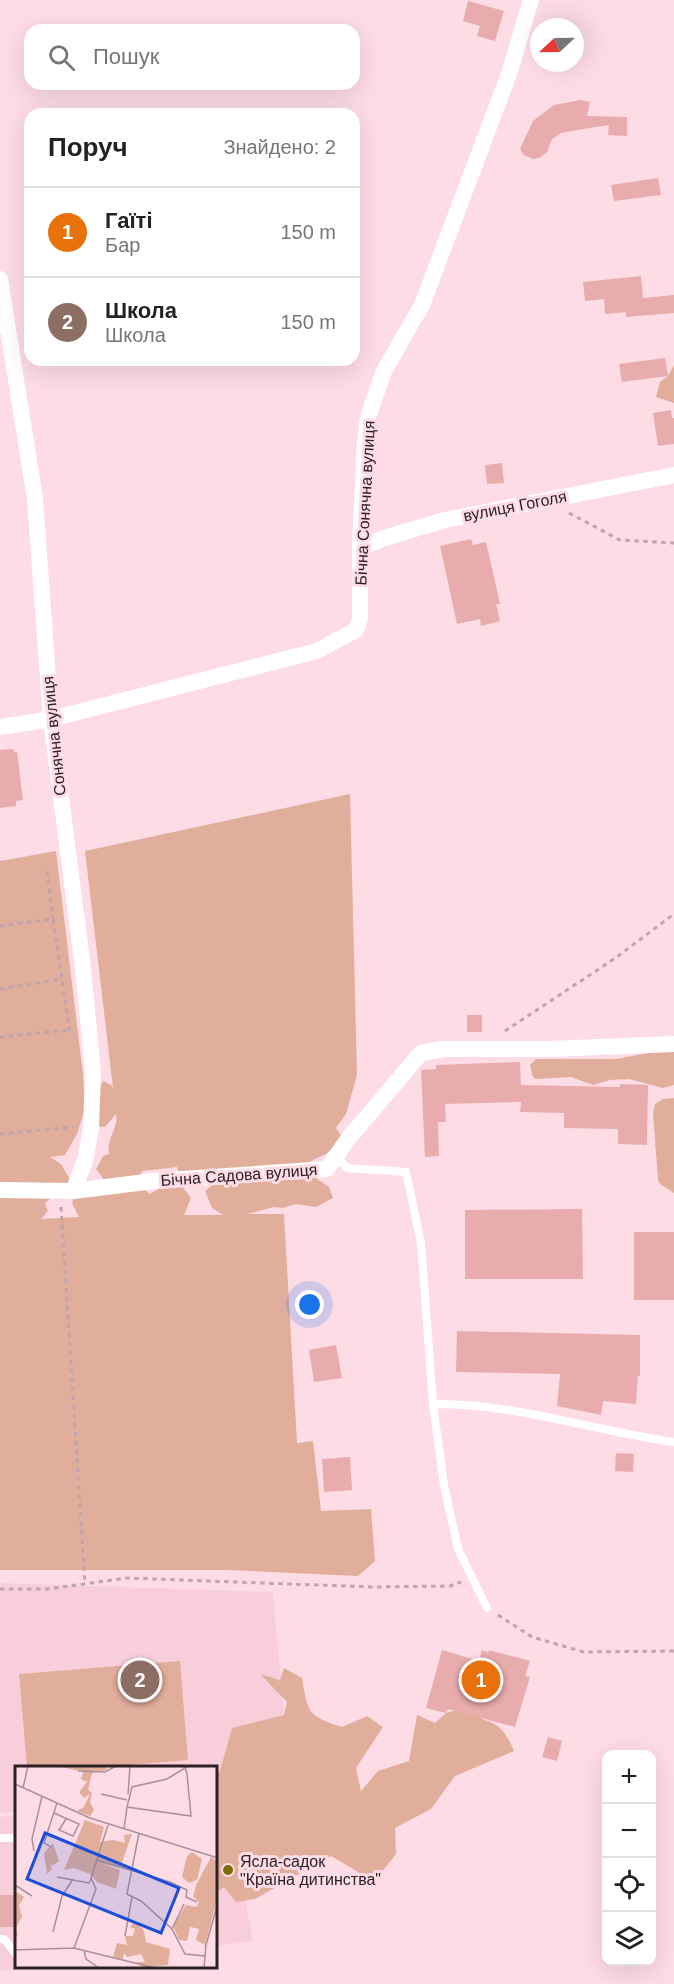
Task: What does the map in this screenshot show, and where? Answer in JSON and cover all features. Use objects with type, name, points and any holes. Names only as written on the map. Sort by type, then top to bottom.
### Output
[{"type":"street","name":"Бічна Сонячна вулиця","points":[[0,728],[51,719],[317,651],[356,630],[360,619],[360,548],[368,417],[384,371],[422,305],[508,74],[531,0]]},
{"type":"street","name":"Сонячна вулиця","points":[[0,279],[35,499],[51,719],[83,968],[93,1073],[91,1129],[85,1161],[66,1191]]},
{"type":"street","name":"вулиця Гоголя","points":[[360,548],[384,538],[445,520],[674,475]]},
{"type":"street","name":"Бічна Садова вулиця","points":[[66,1191],[154,1181],[327,1169],[382,1097],[421,1053],[444,1049],[550,1049],[674,1044]]},
{"type":"street","points":[[0,1190],[66,1191]]},
{"type":"lane","points":[[336,1156],[347,1168],[406,1172],[421,1243],[434,1404],[444,1485],[458,1549],[487,1608]]},
{"type":"lane","points":[[434,1404],[455,1403],[491,1408],[674,1442]]},
{"type":"lane","points":[[0,1939],[4,1939],[15,1953]]},
{"type":"path","points":[[545,501],[620,540],[674,543]]},
{"type":"path","points":[[47,871],[71,1041]]},
{"type":"path","points":[[479,1049],[614,959],[674,914]]},
{"type":"path","points":[[0,926],[53,919]]},
{"type":"path","points":[[0,989],[62,979]]},
{"type":"path","points":[[0,1037],[69,1030]]},
{"type":"path","points":[[0,1134],[74,1127]]},
{"type":"path","points":[[66,1191],[85,1584]]},
{"type":"path","points":[[0,1589],[47,1589],[127,1578],[372,1587],[450,1586],[472,1578]]},
{"type":"path","points":[[487,1608],[532,1637],[584,1652],[674,1651]]},
{"type":"shaded area","points":[[674,365],[674,403],[656,397],[660,382],[668,376]]},
{"type":"shaded area","points":[[350,794],[357,1075],[346,1114],[336,1128],[343,1139],[326,1154],[296,1168],[179,1174],[177,1167],[143,1171],[135,1181],[107,1184],[96,1169],[103,1156],[109,1154],[109,1143],[116,1124],[116,1114],[105,1127],[97,1126],[90,1103],[103,1081],[113,1088],[85,851]]},
{"type":"shaded area","points":[[56,851],[83,1074],[85,1109],[77,1134],[65,1155],[50,1157],[61,1164],[71,1181],[45,1203],[48,1211],[41,1219],[79,1217],[72,1203],[75,1194],[139,1185],[150,1194],[173,1180],[178,1181],[191,1198],[184,1215],[223,1215],[212,1208],[205,1191],[221,1178],[314,1177],[329,1187],[333,1198],[316,1207],[296,1204],[247,1214],[284,1214],[297,1443],[313,1441],[321,1511],[371,1509],[375,1561],[358,1576],[226,1570],[0,1570],[0,861]]},
{"type":"shaded area","points":[[668,1049],[674,1051],[674,1085],[663,1088],[629,1079],[610,1080],[593,1085],[571,1077],[535,1079],[530,1065],[536,1059],[617,1059]]},
{"type":"shaded area","points":[[674,1098],[674,1193],[660,1184],[658,1180],[653,1113],[655,1104],[663,1099]]},
{"type":"shaded area","points":[[0,1583],[273,1592],[290,1787],[218,1794],[218,1766],[15,1766],[15,1812],[0,1813]]},
{"type":"shaded area","points":[[180,1661],[188,1760],[116,1766],[27,1766],[19,1674]]},
{"type":"shaded area","points":[[284,1668],[302,1678],[308,1706],[316,1716],[322,1719],[342,1727],[367,1716],[383,1727],[356,1768],[361,1791],[378,1771],[409,1761],[417,1715],[435,1723],[446,1713],[464,1708],[498,1726],[509,1739],[514,1751],[455,1776],[431,1809],[395,1828],[396,1854],[381,1873],[363,1875],[331,1856],[255,1899],[236,1902],[224,1887],[218,1892],[218,1772],[232,1728],[284,1715],[287,1702],[260,1674],[280,1680]]},
{"type":"shaded area","name":"Ясла-садок \"Країна дитинства\"","points":[[226,1798],[253,1941],[218,1946],[218,1799]]},
{"type":"shaded area","points":[[15,1815],[15,1969],[19,1969],[0,1971],[0,1817]]},
{"type":"building","points":[[468,1],[504,11],[495,41],[477,36],[480,26],[463,21]]},
{"type":"building","points":[[581,100],[590,102],[587,116],[627,117],[627,136],[608,135],[609,125],[571,131],[561,133],[552,139],[547,152],[539,158],[533,159],[524,155],[520,149],[533,121],[554,105]]},
{"type":"building","points":[[658,178],[661,195],[614,201],[611,185]]},
{"type":"building","points":[[641,276],[643,298],[674,295],[674,313],[626,317],[626,312],[605,314],[604,299],[585,301],[583,282]]},
{"type":"building","points":[[665,358],[668,376],[622,382],[619,364]]},
{"type":"building","points":[[671,410],[672,418],[674,418],[674,444],[658,446],[653,413]]},
{"type":"building","points":[[502,463],[504,483],[487,484],[485,465]]},
{"type":"building","points":[[471,539],[473,545],[486,542],[500,604],[496,604],[500,621],[481,626],[480,619],[457,624],[440,546]]},
{"type":"building","points":[[13,749],[17,752],[23,800],[16,801],[16,806],[0,808],[0,750]]},
{"type":"building","points":[[467,1015],[482,1015],[482,1032],[467,1032]]},
{"type":"building","points":[[520,1062],[521,1085],[620,1087],[620,1084],[648,1085],[647,1145],[618,1144],[618,1129],[564,1128],[564,1113],[520,1112],[521,1102],[445,1104],[446,1122],[438,1122],[439,1156],[425,1157],[421,1070],[436,1069],[436,1065]]},
{"type":"building","points":[[582,1209],[583,1279],[465,1279],[465,1210]]},
{"type":"building","points":[[634,1232],[674,1232],[674,1300],[634,1300]]},
{"type":"building","points":[[457,1331],[640,1335],[640,1376],[638,1376],[636,1404],[603,1401],[601,1415],[557,1406],[560,1374],[456,1372]]},
{"type":"building","points":[[336,1345],[342,1378],[314,1382],[309,1350]]},
{"type":"building","points":[[616,1453],[634,1454],[633,1472],[615,1471]]},
{"type":"building","points":[[350,1457],[352,1490],[324,1492],[322,1459]]},
{"type":"building","points":[[442,1650],[479,1661],[482,1650],[488,1652],[489,1650],[530,1661],[525,1676],[530,1677],[515,1727],[448,1709],[446,1713],[426,1708]]},
{"type":"building","points":[[548,1737],[562,1741],[557,1761],[542,1757]]},
{"type":"building","points":[[0,1895],[15,1895],[15,1927],[0,1927]]},
{"type":"place","name":"Школа","points":[[140,1680]]},
{"type":"place","name":"Гаїті","points":[[481,1680]]},
{"type":"place","name":"Ясла-садок \"Країна дитинства\"","points":[[228,1870]]}]
